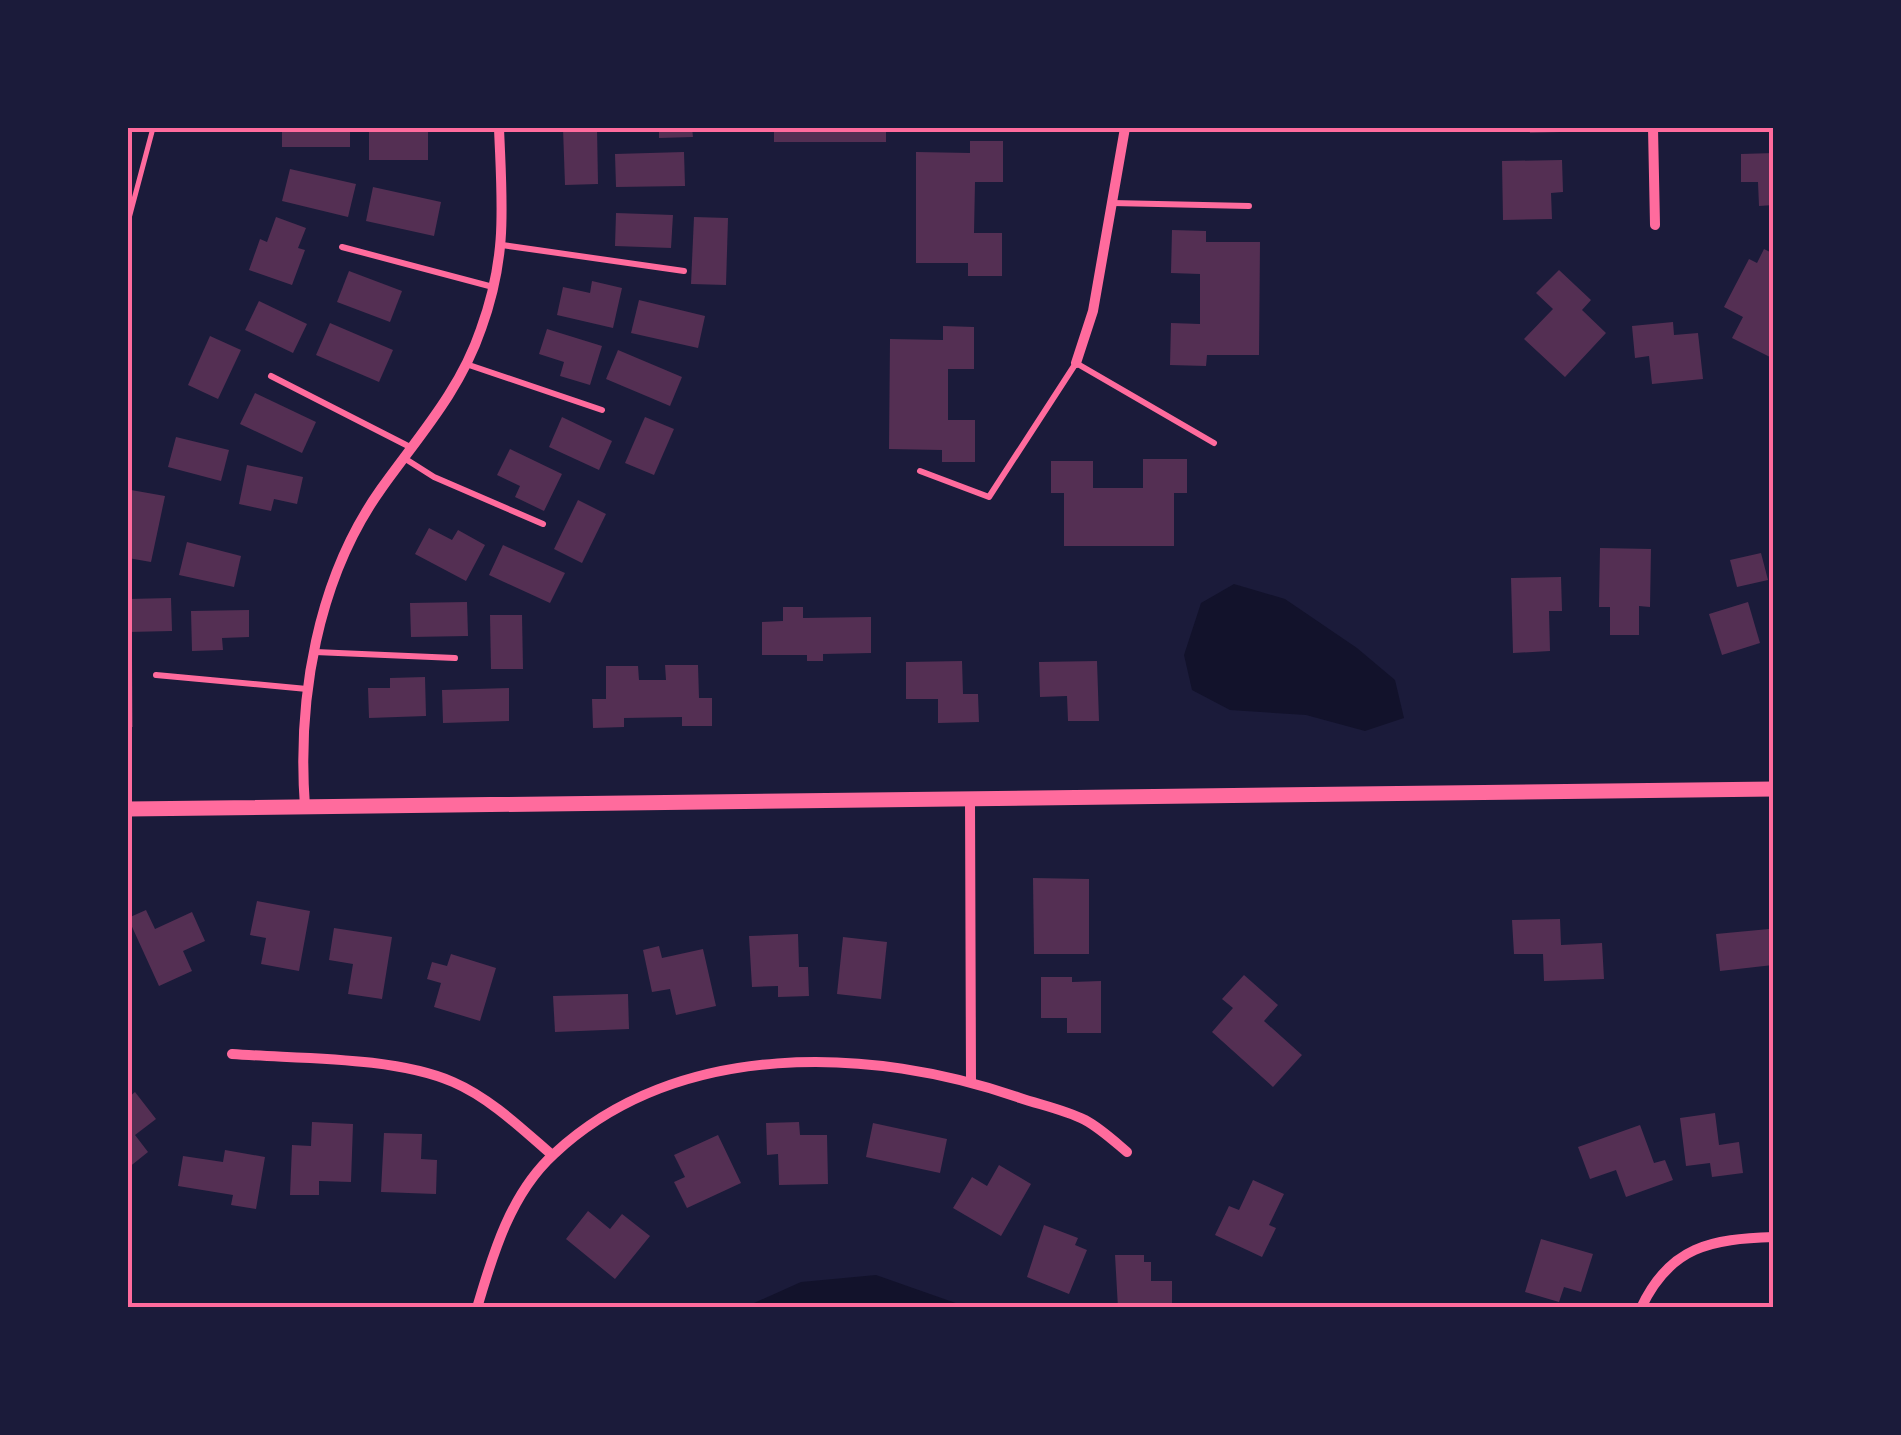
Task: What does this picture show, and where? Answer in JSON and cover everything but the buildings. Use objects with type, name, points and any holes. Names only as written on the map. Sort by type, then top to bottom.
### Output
[{"type":"street","points":[[305,807],[303,725],[323,614],[354,534],[378,492],[451,394],[494,287],[504,208],[500,128]]},
{"type":"street","points":[[1076,363],[1094,311],[1124,128]]},
{"type":"street","points":[[1653,128],[1655,224]]},
{"type":"street","points":[[128,809],[1774,789]]},
{"type":"street","points":[[970,799],[971,1080]]},
{"type":"street","points":[[232,1054],[380,1065],[429,1074],[454,1082],[490,1104],[552,1155]]},
{"type":"street","points":[[477,1308],[514,1206],[552,1155],[592,1124],[641,1097],[710,1074],[786,1062],[858,1062],[971,1080],[1085,1120],[1127,1152]]},
{"type":"street","points":[[1642,1308],[1664,1271],[1684,1253],[1708,1243],[1774,1237]]},
{"type":"lane","points":[[1112,203],[1249,206]]},
{"type":"lane","points":[[502,245],[684,270]]},
{"type":"lane","points":[[342,247],[494,287]]},
{"type":"lane","points":[[920,471],[989,497],[1076,363],[1214,443]]},
{"type":"lane","points":[[466,364],[602,410]]},
{"type":"lane","points":[[271,376],[412,448]]},
{"type":"lane","points":[[404,458],[434,477],[543,524]]},
{"type":"lane","points":[[315,652],[455,658]]},
{"type":"lane","points":[[156,674],[308,689]]},
{"type":"path","points":[[128,222],[153,128]]},
{"type":"shaded area","points":[[1234,584],[1285,599],[1357,648],[1395,680],[1404,718],[1365,731],[1306,715],[1230,710],[1192,690],[1184,655],[1201,603]]},
{"type":"shaded area","points":[[876,1275],[967,1307],[745,1307],[801,1282]]}]
